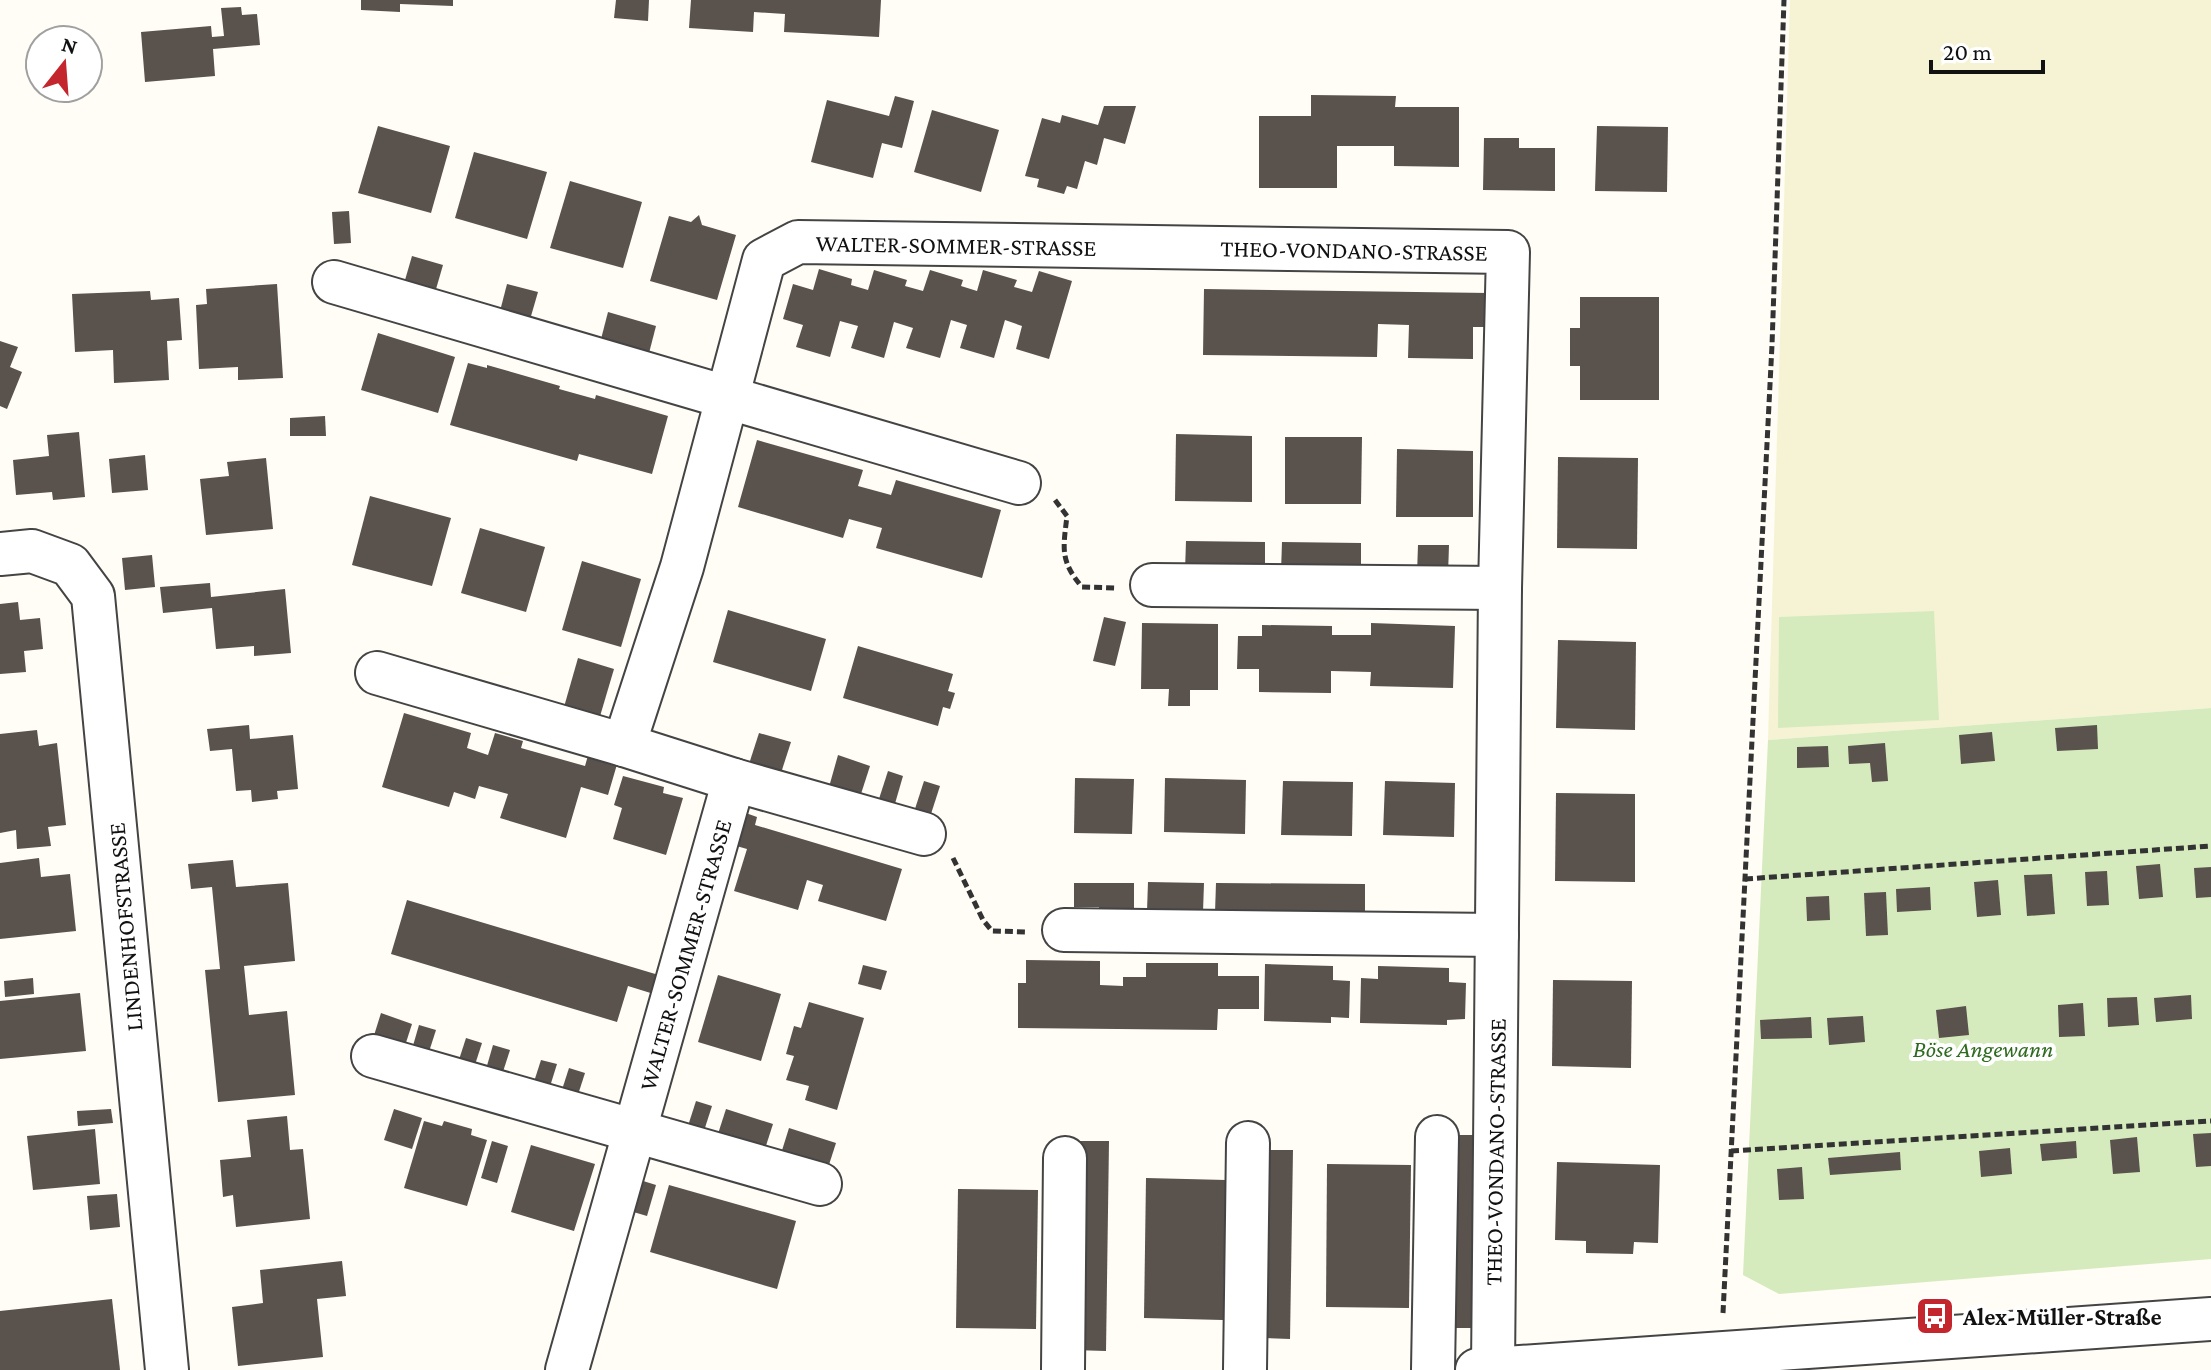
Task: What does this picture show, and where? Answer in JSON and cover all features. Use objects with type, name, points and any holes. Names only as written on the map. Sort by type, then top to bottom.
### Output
[{"type":"street","name":"WALTER-SOMMER-STRASSE","points":[[624,745],[682,567],[764,260],[798,242],[1151,248]]},
{"type":"street","name":"THEO-VONDANO-STRASSE","points":[[1151,248],[1508,252],[1500,588],[1497,935],[1485,1369]]},
{"type":"street","points":[[334,282],[1019,483]]},
{"type":"street","name":"LINDENHOFSTRASSE","points":[[0,554],[32,551],[70,565],[93,596],[167,1370]]},
{"type":"street","points":[[1152,585],[1500,588]]},
{"type":"street","points":[[377,673],[924,834]]},
{"type":"street","name":"WALTER-SOMMER-STRASSE","points":[[567,1370],[734,780]]},
{"type":"street","points":[[1064,930],[1497,935]]},
{"type":"street","points":[[373,1056],[820,1184]]},
{"type":"street","points":[[1433,1370],[1437,1137]]},
{"type":"street","points":[[1245,1370],[1248,1143]]},
{"type":"street","points":[[1063,1370],[1065,1158]]},
{"type":"street","points":[[1485,1369],[1581,1366],[2211,1319]]},
{"type":"path","points":[[1721,1354],[1771,361],[1784,0]]},
{"type":"path","points":[[1019,483],[1051,494],[1067,516],[1064,543],[1066,568],[1082,587],[1110,589],[1152,585]]},
{"type":"path","points":[[924,834],[946,843],[977,909],[992,931],[1064,930]]},
{"type":"path","points":[[1745,879],[2211,846]]},
{"type":"path","points":[[1731,1151],[2211,1121]]},
{"type":"shaded area","points":[[1790,0],[2211,0],[2211,708],[1768,740]]},
{"type":"green space","points":[[1934,611],[1939,720],[1778,728],[1779,617]]},
{"type":"green space","name":"Böse Angewann","points":[[2211,708],[2211,1259],[1779,1294],[1743,1275],[1768,740]]},
{"type":"building","points":[[361,0],[453,0],[453,6],[400,4],[400,12],[361,10]]},
{"type":"building","points":[[616,0],[649,0],[648,21],[614,18]]},
{"type":"building","points":[[691,0],[881,0],[879,37],[784,32],[785,14],[754,12],[753,32],[689,28]]},
{"type":"building","points":[[241,7],[242,15],[257,14],[260,45],[213,49],[215,76],[145,82],[141,32],[211,26],[212,37],[224,36],[221,8]]},
{"type":"building","points":[[1311,95],[1396,96],[1395,107],[1459,107],[1459,167],[1394,166],[1394,146],[1337,146],[1337,188],[1259,188],[1259,116],[1311,116]]},
{"type":"building","points":[[895,96],[914,101],[902,148],[882,143],[873,178],[811,162],[827,100],[889,116]]},
{"type":"building","points":[[1104,106],[1136,106],[1125,144],[1104,138],[1097,165],[1085,161],[1077,189],[1067,186],[1064,194],[1037,187],[1039,179],[1025,176],[1042,118],[1060,123],[1062,115],[1098,125]]},
{"type":"building","points":[[932,110],[999,130],[981,192],[914,172]]},
{"type":"building","points":[[378,126],[450,146],[431,213],[358,193]]},
{"type":"building","points":[[1597,126],[1668,127],[1667,192],[1595,191]]},
{"type":"building","points":[[1484,138],[1519,138],[1519,148],[1555,148],[1555,191],[1483,190]]},
{"type":"building","points":[[474,152],[547,172],[527,239],[455,218]]},
{"type":"building","points":[[570,181],[642,202],[623,268],[550,248]]},
{"type":"building","points":[[349,211],[351,243],[334,244],[332,212]]},
{"type":"building","points":[[699,215],[702,225],[736,235],[717,300],[650,281],[669,216],[691,222]]},
{"type":"building","points":[[412,256],[443,265],[434,296],[403,287]]},
{"type":"building","points":[[819,269],[852,279],[851,285],[868,290],[874,270],[907,280],[905,286],[923,291],[930,270],[963,280],[961,286],[977,291],[983,270],[1017,280],[1014,287],[1032,292],[1039,271],[1072,281],[1049,359],[1016,349],[1022,326],[1005,320],[994,358],[960,348],[967,325],[951,320],[940,358],[906,348],[913,328],[894,322],[884,358],[851,348],[858,326],[840,321],[830,357],[796,347],[803,325],[783,319],[793,284],[813,290]]},
{"type":"building","points":[[277,284],[283,378],[238,380],[238,367],[199,369],[196,305],[207,304],[206,289]]},
{"type":"building","points":[[507,284],[538,292],[529,323],[499,315]]},
{"type":"building","points":[[1204,289],[1489,293],[1489,327],[1473,327],[1473,359],[1408,358],[1409,325],[1378,324],[1377,357],[1203,355]]},
{"type":"building","points":[[150,291],[151,300],[179,298],[182,340],[167,341],[169,380],[114,383],[113,350],[75,352],[72,294]]},
{"type":"building","points":[[1580,297],[1659,297],[1659,400],[1580,400],[1580,366],[1570,366],[1570,328],[1580,328]]},
{"type":"building","points":[[608,312],[656,326],[648,357],[600,343]]},
{"type":"building","points":[[378,333],[455,357],[438,413],[361,390]]},
{"type":"building","points":[[0,341],[18,347],[10,367],[22,372],[7,409],[0,406]]},
{"type":"building","points":[[468,363],[487,368],[487,365],[560,386],[559,389],[595,399],[596,395],[668,416],[652,474],[579,454],[577,461],[450,425]]},
{"type":"building","points":[[325,416],[326,436],[290,436],[290,418]]},
{"type":"building","points":[[79,432],[85,497],[53,500],[52,492],[16,495],[13,460],[49,456],[47,435]]},
{"type":"building","points":[[1176,434],[1252,436],[1252,502],[1175,501]]},
{"type":"building","points":[[1285,437],[1362,437],[1361,504],[1285,504]]},
{"type":"building","points":[[757,440],[863,470],[858,486],[891,495],[896,480],[1001,510],[982,578],[876,548],[882,528],[849,519],[843,538],[738,507]]},
{"type":"building","points":[[1397,449],[1473,451],[1473,517],[1396,517]]},
{"type":"building","points":[[145,455],[148,490],[112,493],[109,459]]},
{"type":"building","points":[[1558,457],[1638,458],[1637,549],[1557,548]]},
{"type":"building","points":[[266,458],[273,529],[206,535],[200,479],[229,476],[227,462]]},
{"type":"building","points":[[370,496],[451,518],[432,586],[352,565]]},
{"type":"building","points":[[480,528],[545,547],[526,612],[461,593]]},
{"type":"building","points":[[1186,541],[1265,542],[1265,572],[1185,571]]},
{"type":"building","points":[[1282,542],[1361,543],[1361,572],[1281,572]]},
{"type":"building","points":[[1418,545],[1449,545],[1448,575],[1417,574]]},
{"type":"building","points":[[152,555],[155,587],[125,590],[122,558]]},
{"type":"building","points":[[582,561],[641,579],[621,647],[562,630]]},
{"type":"building","points":[[210,583],[211,597],[285,589],[291,653],[254,656],[254,646],[216,649],[212,608],[163,613],[160,587]]},
{"type":"building","points":[[18,602],[20,620],[40,618],[43,649],[24,651],[26,672],[0,674],[0,604]]},
{"type":"building","points":[[728,610],[826,639],[811,691],[713,662]]},
{"type":"building","points":[[1104,617],[1126,622],[1115,666],[1093,661]]},
{"type":"building","points":[[1142,623],[1218,624],[1218,690],[1190,690],[1190,706],[1168,706],[1169,689],[1141,689]]},
{"type":"building","points":[[1371,623],[1455,626],[1453,688],[1370,686],[1371,672],[1331,671],[1331,693],[1259,692],[1259,669],[1237,669],[1238,636],[1262,636],[1262,625],[1332,626],[1332,635],[1371,635]]},
{"type":"building","points":[[1558,640],[1636,642],[1635,730],[1556,728]]},
{"type":"building","points":[[858,646],[953,674],[948,691],[955,693],[950,709],[943,707],[938,726],[843,698]]},
{"type":"building","points":[[578,658],[614,669],[598,723],[562,714]]},
{"type":"building","points":[[404,713],[471,733],[467,748],[488,755],[495,733],[523,741],[521,748],[585,766],[589,752],[618,761],[608,795],[581,787],[566,838],[500,818],[508,794],[479,786],[475,799],[454,792],[449,807],[382,787]]},
{"type":"building","points":[[249,725],[250,739],[293,735],[298,789],[277,791],[278,799],[252,802],[251,790],[236,791],[232,749],[210,751],[207,729]]},
{"type":"building","points":[[2097,725],[2098,749],[2057,751],[2055,728]]},
{"type":"building","points":[[37,730],[39,746],[57,743],[66,825],[48,827],[51,846],[17,849],[16,830],[0,833],[0,734]]},
{"type":"building","points":[[1992,732],[1995,761],[1961,764],[1959,735]]},
{"type":"building","points":[[759,733],[791,742],[781,773],[749,764]]},
{"type":"building","points":[[1885,743],[1888,781],[1872,782],[1870,763],[1849,764],[1848,746]]},
{"type":"building","points":[[1828,746],[1829,767],[1797,768],[1797,747]]},
{"type":"building","points":[[838,755],[870,766],[860,797],[829,787]]},
{"type":"building","points":[[888,771],[903,776],[894,807],[878,802]]},
{"type":"building","points":[[623,776],[664,787],[663,793],[683,798],[666,855],[613,839],[622,808],[614,805]]},
{"type":"building","points":[[1075,778],[1134,779],[1132,834],[1074,833]]},
{"type":"building","points":[[1165,778],[1246,780],[1245,834],[1164,832]]},
{"type":"building","points":[[924,781],[940,786],[930,817],[914,812]]},
{"type":"building","points":[[1283,781],[1353,782],[1352,836],[1281,835]]},
{"type":"building","points":[[1385,781],[1455,783],[1454,837],[1383,835]]},
{"type":"building","points":[[1556,793],[1635,794],[1635,882],[1555,881]]},
{"type":"building","points":[[743,812],[757,817],[755,825],[902,869],[886,921],[818,901],[823,885],[807,880],[798,910],[734,891],[747,849],[733,845]]},
{"type":"building","points":[[39,858],[41,877],[70,874],[76,931],[0,939],[0,863]]},
{"type":"building","points":[[233,860],[236,887],[288,883],[295,961],[244,966],[249,1015],[287,1011],[295,1095],[218,1102],[205,970],[220,969],[212,887],[191,889],[188,864]]},
{"type":"building","points":[[2160,864],[2163,897],[2139,899],[2136,866]]},
{"type":"building","points":[[2211,867],[2211,897],[2196,898],[2194,868]]},
{"type":"building","points":[[2107,871],[2109,905],[2087,906],[2085,872]]},
{"type":"building","points":[[2052,874],[2055,914],[2027,916],[2024,875]]},
{"type":"building","points":[[1998,880],[2001,915],[1977,917],[1974,882]]},
{"type":"building","points":[[1148,882],[1204,883],[1203,912],[1147,911]]},
{"type":"building","points":[[1074,883],[1134,883],[1134,912],[1099,912],[1099,907],[1074,907]]},
{"type":"building","points":[[1216,883],[1365,884],[1365,914],[1215,913]]},
{"type":"building","points":[[1930,887],[1931,910],[1897,912],[1896,889]]},
{"type":"building","points":[[1886,892],[1888,935],[1866,936],[1864,893]]},
{"type":"building","points":[[1829,896],[1830,920],[1807,921],[1806,897]]},
{"type":"building","points":[[407,900],[662,976],[657,995],[628,986],[617,1022],[391,954]]},
{"type":"building","points":[[1026,960],[1100,961],[1100,985],[1123,986],[1123,977],[1146,977],[1146,963],[1218,963],[1218,976],[1259,976],[1259,1009],[1218,1009],[1217,1030],[1018,1028],[1018,983],[1026,983]]},
{"type":"building","points":[[1265,964],[1333,966],[1333,980],[1350,981],[1349,1018],[1331,1017],[1331,1023],[1264,1021]]},
{"type":"building","points":[[863,965],[887,971],[881,990],[858,984]]},
{"type":"building","points":[[1378,966],[1449,968],[1449,982],[1466,983],[1465,1019],[1447,1020],[1447,1025],[1360,1023],[1361,978],[1378,979]]},
{"type":"building","points":[[718,975],[781,994],[761,1061],[698,1042]]},
{"type":"building","points":[[33,978],[34,994],[5,997],[4,981]]},
{"type":"building","points":[[1553,980],[1632,981],[1631,1068],[1552,1066]]},
{"type":"building","points":[[80,993],[86,1051],[0,1059],[0,1001]]},
{"type":"building","points":[[2191,995],[2192,1019],[2156,1022],[2154,998]]},
{"type":"building","points":[[2137,997],[2139,1025],[2108,1027],[2107,998]]},
{"type":"building","points":[[809,1002],[864,1018],[837,1110],[805,1100],[809,1086],[786,1080],[794,1056],[786,1054],[794,1026],[801,1028]]},
{"type":"building","points":[[2083,1003],[2085,1036],[2059,1037],[2058,1005]]},
{"type":"building","points":[[1966,1006],[1969,1035],[1939,1038],[1936,1010]]},
{"type":"building","points":[[381,1013],[412,1024],[402,1055],[371,1045]]},
{"type":"building","points":[[1863,1016],[1865,1042],[1829,1045],[1827,1018]]},
{"type":"building","points":[[1811,1017],[1812,1038],[1761,1039],[1760,1020]]},
{"type":"building","points":[[419,1025],[436,1030],[426,1061],[410,1056]]},
{"type":"building","points":[[466,1038],[482,1043],[472,1074],[456,1069]]},
{"type":"building","points":[[493,1045],[510,1050],[500,1081],[484,1076]]},
{"type":"building","points":[[541,1060],[557,1064],[547,1096],[531,1091]]},
{"type":"building","points":[[569,1068],[585,1073],[575,1104],[559,1099]]},
{"type":"building","points":[[696,1101],[712,1106],[702,1137],[686,1132]]},
{"type":"building","points":[[111,1109],[113,1123],[78,1126],[77,1111]]},
{"type":"building","points":[[394,1109],[422,1118],[412,1149],[384,1140]]},
{"type":"building","points":[[726,1109],[773,1124],[763,1155],[716,1140]]},
{"type":"building","points":[[287,1116],[290,1150],[303,1149],[310,1219],[236,1227],[233,1195],[223,1197],[220,1160],[251,1157],[247,1120]]},
{"type":"building","points":[[424,1121],[442,1126],[444,1121],[472,1129],[471,1135],[487,1140],[467,1206],[404,1188]]},
{"type":"building","points":[[789,1128],[836,1143],[826,1174],[779,1160]]},
{"type":"building","points":[[95,1129],[100,1184],[33,1190],[27,1136]]},
{"type":"building","points":[[2211,1133],[2211,1166],[2196,1167],[2193,1134]]},
{"type":"building","points":[[1446,1135],[1480,1135],[1479,1328],[1450,1328]]},
{"type":"building","points":[[2137,1137],[2140,1172],[2113,1174],[2110,1140]]},
{"type":"building","points":[[492,1141],[508,1146],[497,1183],[481,1178]]},
{"type":"building","points":[[1076,1141],[1109,1141],[1106,1351],[1073,1350]]},
{"type":"building","points":[[2076,1141],[2077,1158],[2042,1161],[2040,1144]]},
{"type":"building","points":[[531,1145],[595,1164],[574,1231],[511,1212]]},
{"type":"building","points":[[2010,1148],[2012,1174],[1981,1177],[1979,1151]]},
{"type":"building","points":[[1264,1150],[1293,1150],[1290,1339],[1262,1338]]},
{"type":"building","points":[[1900,1152],[1901,1170],[1830,1175],[1828,1158]]},
{"type":"building","points":[[1557,1162],[1660,1165],[1658,1243],[1634,1242],[1633,1254],[1586,1253],[1586,1241],[1555,1240]]},
{"type":"building","points":[[1327,1164],[1411,1165],[1409,1308],[1326,1307]]},
{"type":"building","points":[[1802,1167],[1804,1199],[1779,1200],[1777,1169]]},
{"type":"building","points":[[1146,1178],[1226,1180],[1223,1320],[1144,1318]]},
{"type":"building","points":[[640,1180],[656,1185],[647,1216],[630,1211]]},
{"type":"building","points":[[669,1185],[796,1221],[777,1289],[650,1252]]},
{"type":"building","points":[[958,1189],[1038,1190],[1036,1329],[956,1328]]},
{"type":"building","points":[[117,1194],[120,1227],[90,1230],[87,1196]]},
{"type":"building","points":[[342,1261],[346,1296],[317,1299],[323,1357],[238,1366],[232,1307],[263,1303],[260,1270]]},
{"type":"building","points":[[112,1299],[120,1370],[0,1370],[0,1311]]},
{"type":"place","name":"Alex-Müller-Straße","points":[[1935,1316]]}]
